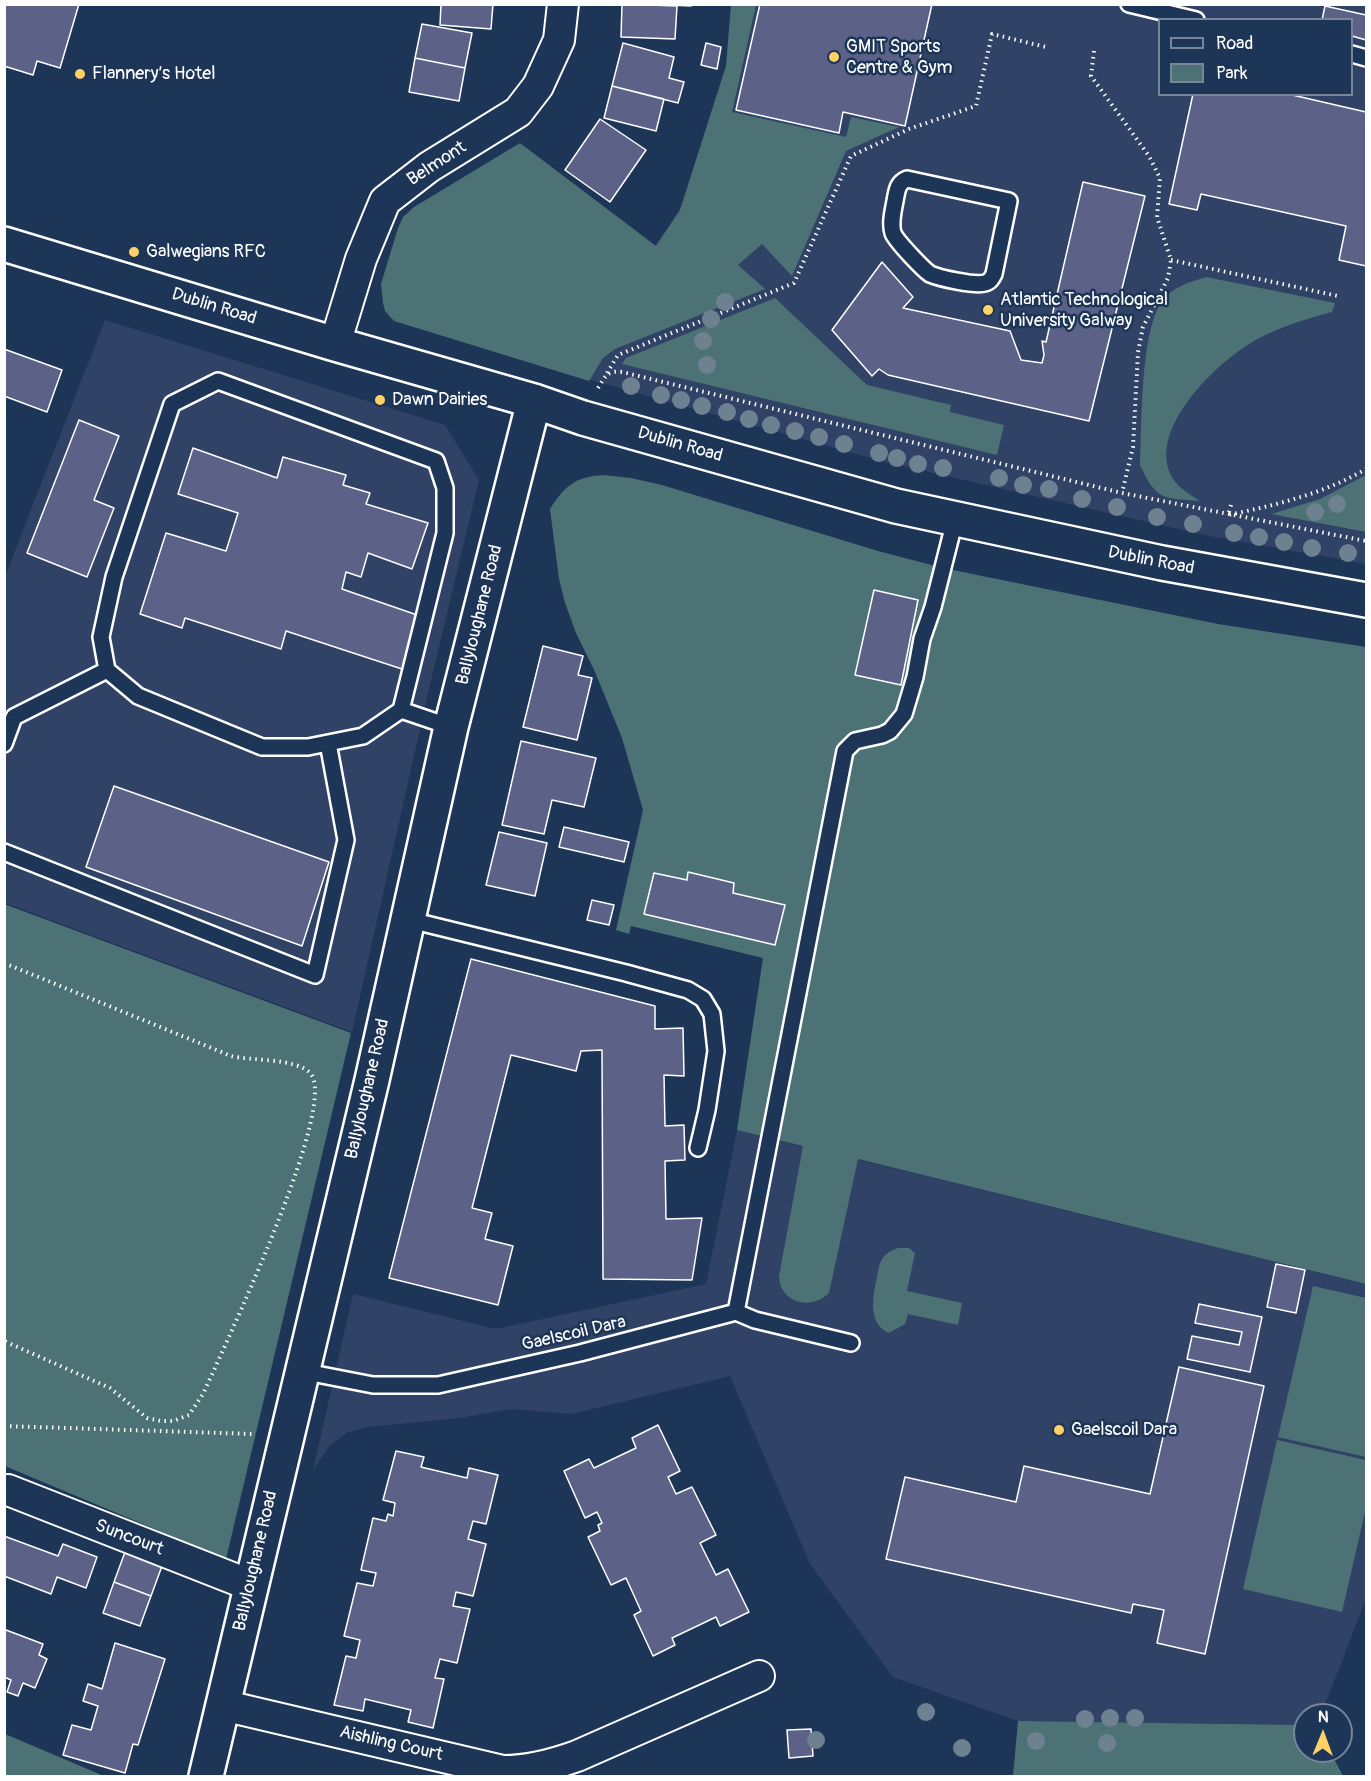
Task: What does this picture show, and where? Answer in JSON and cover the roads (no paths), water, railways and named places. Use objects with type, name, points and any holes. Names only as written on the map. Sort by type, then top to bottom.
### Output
[{"type":"street","name":"Belmont","points":[[335,344],[361,258],[385,201],[429,167],[518,112],[538,86],[559,40],[563,4]]},
{"type":"street","name":"Dublin Road","points":[[4,244],[335,344],[534,401],[583,418],[896,506],[1162,564],[1366,600]]},
{"type":"street","name":"Ballyloughane Road","points":[[206,1776],[285,1436],[372,1080],[406,919],[451,727],[534,401]]},
{"type":"street","name":"Suncourt","points":[[8,1491],[250,1585]]},
{"type":"street","name":"Aishling Court","points":[[222,1705],[503,1771],[518,1771],[547,1767],[577,1756],[759,1676]]},
{"type":"lane","points":[[1130,4],[1188,18]]},
{"type":"lane","points":[[907,178],[1009,201],[994,274],[986,283],[944,278],[929,273],[892,231],[891,222],[898,187],[901,181],[907,178]]},
{"type":"lane","points":[[218,381],[436,461],[445,488],[445,533],[401,710],[363,736],[308,747],[262,747],[138,696],[107,670],[101,637],[114,577],[172,404],[218,381]]},
{"type":"lane","points":[[851,1343],[755,1320],[735,1312],[845,751],[855,741],[890,731],[904,714],[955,520]]},
{"type":"lane","points":[[4,744],[14,717],[107,670]]},
{"type":"lane","points":[[401,710],[451,727]]},
{"type":"lane","points":[[4,852],[315,975],[345,840],[328,743]]},
{"type":"lane","points":[[406,919],[626,973],[688,990],[703,999],[712,1014],[716,1051],[707,1110],[698,1148]]},
{"type":"lane","name":"Gaelscoil Dara","points":[[301,1371],[373,1385],[438,1385],[580,1353],[735,1312]]},
{"type":"place","name":"GMIT Sports Centre & Gym","points":[[834,57]]},
{"type":"place","name":"Flannery’s Hotel","points":[[80,74]]},
{"type":"place","name":"Galwegians RFC","points":[[134,252]]},
{"type":"place","name":"Atlantic Technological University Galway","points":[[988,310]]},
{"type":"place","name":"Dawn Dairies","points":[[380,400]]},
{"type":"place","name":"Gaelscoil Dara","points":[[1059,1430]]}]
